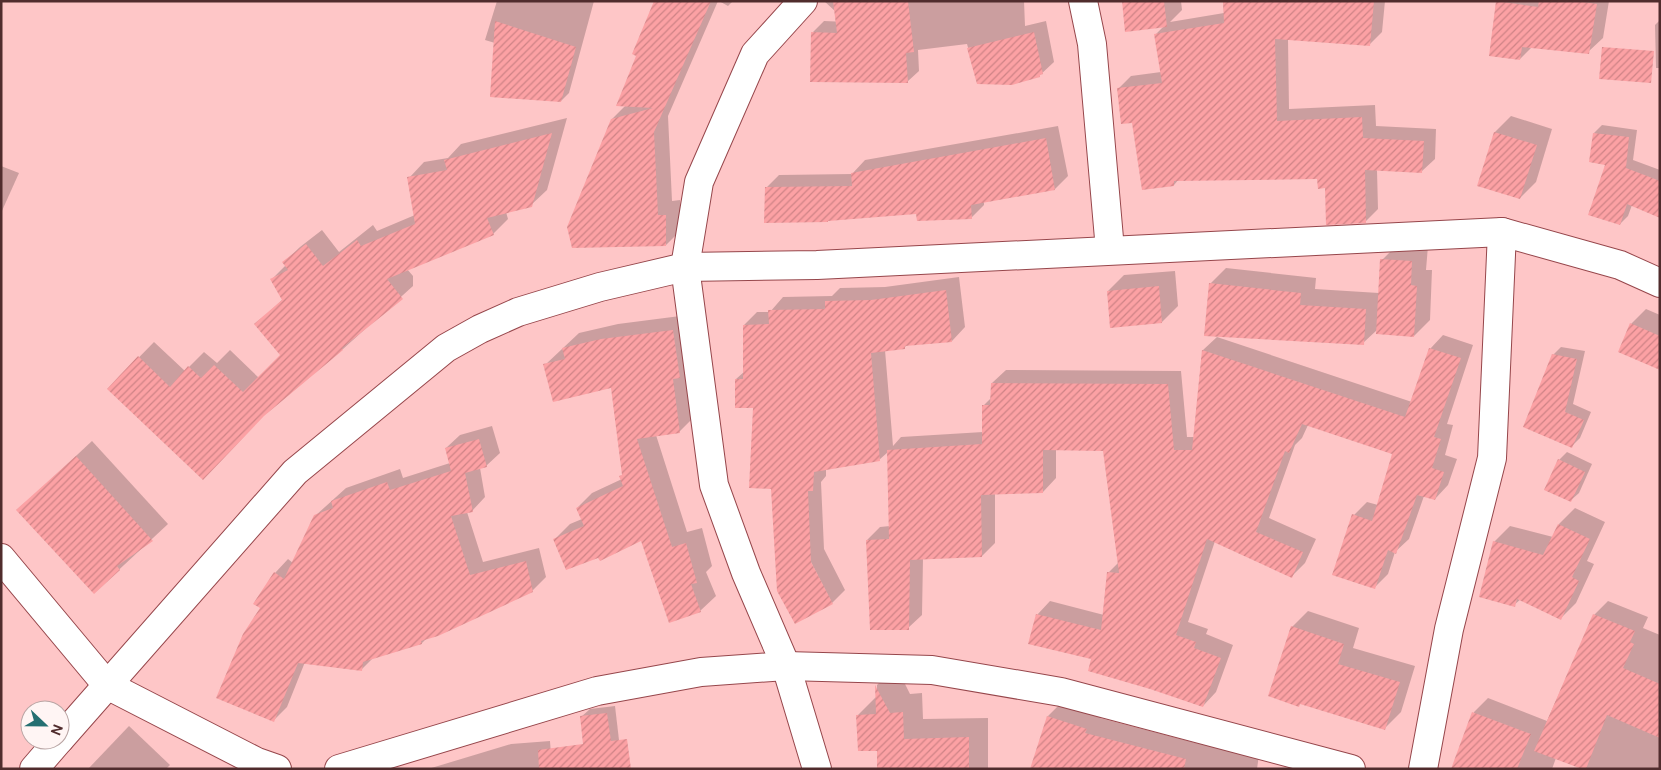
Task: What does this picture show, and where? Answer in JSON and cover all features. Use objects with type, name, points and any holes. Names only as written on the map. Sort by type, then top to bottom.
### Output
[{"type":"street","points":[[803,1],[755,54],[699,182],[685,267],[714,485],[746,573],[786,666],[817,769]]},
{"type":"street","points":[[1083,1],[1092,44],[1110,250]]},
{"type":"street","points":[[1424,769],[1449,629],[1492,458],[1502,232]]},
{"type":"street","points":[[70,728],[295,472],[446,348],[480,329],[518,312],[600,287],[685,267],[817,265],[1502,232],[1620,265],[1660,283]]},
{"type":"street","points":[[1,558],[107,685],[257,762],[277,769]]},
{"type":"street","points":[[339,769],[597,691],[701,672],[786,666],[932,670],[1061,692],[1351,769]]},
{"type":"street","points":[[34,769],[51,750]]},
{"type":"building","points":[[654,1],[711,1],[654,132],[658,215],[666,215],[666,246],[572,248],[567,227],[611,119],[653,108],[616,106],[636,56],[632,54]]},
{"type":"building","points":[[833,1],[908,1],[914,52],[906,53],[908,83],[810,82],[811,32],[837,33]]},
{"type":"building","points":[[1122,1],[1164,1],[1167,27],[1125,32]]},
{"type":"building","points":[[1223,1],[1374,1],[1370,46],[1275,39],[1277,121],[1362,117],[1363,138],[1424,141],[1422,173],[1365,170],[1366,223],[1326,225],[1325,188],[1318,189],[1317,179],[1174,181],[1174,186],[1142,190],[1132,123],[1121,124],[1117,88],[1162,83],[1154,34],[1224,23]]},
{"type":"building","points":[[1496,1],[1538,7],[1539,1],[1576,1],[1597,4],[1589,54],[1522,47],[1520,60],[1489,56]]},
{"type":"building","points":[[495,21],[576,47],[561,102],[490,97]]},
{"type":"building","points":[[1034,32],[1043,74],[1040,77],[1012,85],[977,84],[967,48]]},
{"type":"building","points":[[1602,47],[1654,51],[1651,83],[1599,79]]},
{"type":"building","points":[[1494,132],[1537,145],[1520,199],[1477,186]]},
{"type":"building","points":[[552,133],[532,207],[487,218],[494,235],[387,279],[403,299],[342,348],[343,350],[264,416],[203,480],[107,389],[138,356],[170,387],[188,366],[201,378],[214,365],[243,392],[280,355],[254,324],[282,300],[270,279],[288,270],[282,262],[306,244],[323,266],[357,240],[361,246],[415,224],[407,177],[447,170],[444,160]]},
{"type":"building","points":[[1593,133],[1629,137],[1626,168],[1660,181],[1660,218],[1627,204],[1620,225],[1588,215],[1605,165],[1589,162]]},
{"type":"building","points":[[1046,138],[1055,190],[971,205],[972,219],[917,221],[916,214],[828,222],[764,223],[765,187],[852,186],[851,173]]},
{"type":"building","points":[[1380,259],[1412,261],[1411,285],[1417,286],[1414,337],[1376,334]]},
{"type":"building","points":[[1209,283],[1301,293],[1300,305],[1366,309],[1364,345],[1204,336]]},
{"type":"building","points":[[1159,286],[1162,323],[1110,328],[1107,291]]},
{"type":"building","points":[[946,290],[952,342],[905,346],[905,349],[871,353],[880,461],[814,472],[813,491],[808,491],[811,562],[833,604],[795,624],[777,591],[771,489],[749,488],[753,408],[735,408],[735,379],[743,379],[743,325],[769,324],[768,310],[825,309],[825,301],[871,300]]},
{"type":"building","points":[[1630,323],[1660,336],[1660,370],[1618,352]]},
{"type":"building","points":[[673,330],[680,378],[673,379],[680,433],[637,439],[672,547],[686,543],[697,583],[691,584],[701,612],[669,623],[641,541],[600,561],[598,558],[566,570],[553,539],[584,526],[576,508],[623,486],[619,476],[622,475],[611,388],[553,402],[543,364],[565,359],[562,348],[601,339]]},
{"type":"building","points":[[1429,348],[1461,358],[1434,437],[1441,439],[1432,468],[1444,472],[1435,500],[1417,495],[1396,554],[1388,550],[1375,589],[1332,575],[1352,514],[1372,521],[1392,454],[1302,424],[1289,453],[1285,451],[1256,532],[1303,552],[1292,578],[1207,539],[1176,635],[1196,642],[1194,648],[1221,658],[1203,707],[1088,671],[1091,659],[1028,644],[1036,614],[1101,630],[1107,572],[1119,573],[1103,451],[1043,450],[1043,493],[981,495],[982,557],[910,560],[909,630],[870,630],[866,540],[889,539],[887,450],[982,444],[982,405],[990,405],[991,383],[1168,384],[1174,450],[1192,450],[1202,350],[1405,417]]},
{"type":"building","points":[[1552,354],[1577,359],[1565,412],[1584,420],[1572,448],[1523,427]]},
{"type":"building","points":[[479,439],[487,467],[465,473],[473,512],[451,516],[470,575],[526,561],[533,592],[438,636],[421,641],[422,644],[363,662],[362,671],[298,663],[274,722],[216,698],[243,634],[260,608],[253,604],[274,572],[284,579],[314,515],[333,508],[331,501],[387,482],[390,490],[451,471],[445,448]]},
{"type":"building","points":[[76,456],[153,541],[117,566],[120,570],[94,594],[16,510]]},
{"type":"building","points":[[1558,459],[1585,472],[1571,502],[1544,490]]},
{"type":"building","points":[[1558,524],[1590,539],[1572,577],[1579,581],[1561,620],[1517,599],[1515,607],[1479,597],[1493,541],[1543,555]]},
{"type":"building","points":[[1593,614],[1635,631],[1630,642],[1634,644],[1623,668],[1660,684],[1660,738],[1607,715],[1586,769],[1582,769],[1534,751]]},
{"type":"building","points":[[1291,626],[1344,644],[1338,664],[1400,682],[1385,730],[1300,704],[1299,707],[1268,696]]},
{"type":"building","points":[[875,685],[890,713],[903,712],[904,739],[969,737],[969,769],[877,769],[877,751],[858,751],[856,715],[876,714]]},
{"type":"building","points":[[1472,712],[1531,734],[1517,769],[1451,769]]},
{"type":"building","points":[[607,713],[611,741],[627,739],[631,769],[539,769],[538,750],[583,744],[580,716]]},
{"type":"building","points":[[1047,716],[1087,729],[1085,733],[1186,759],[1184,769],[1030,769]]}]
